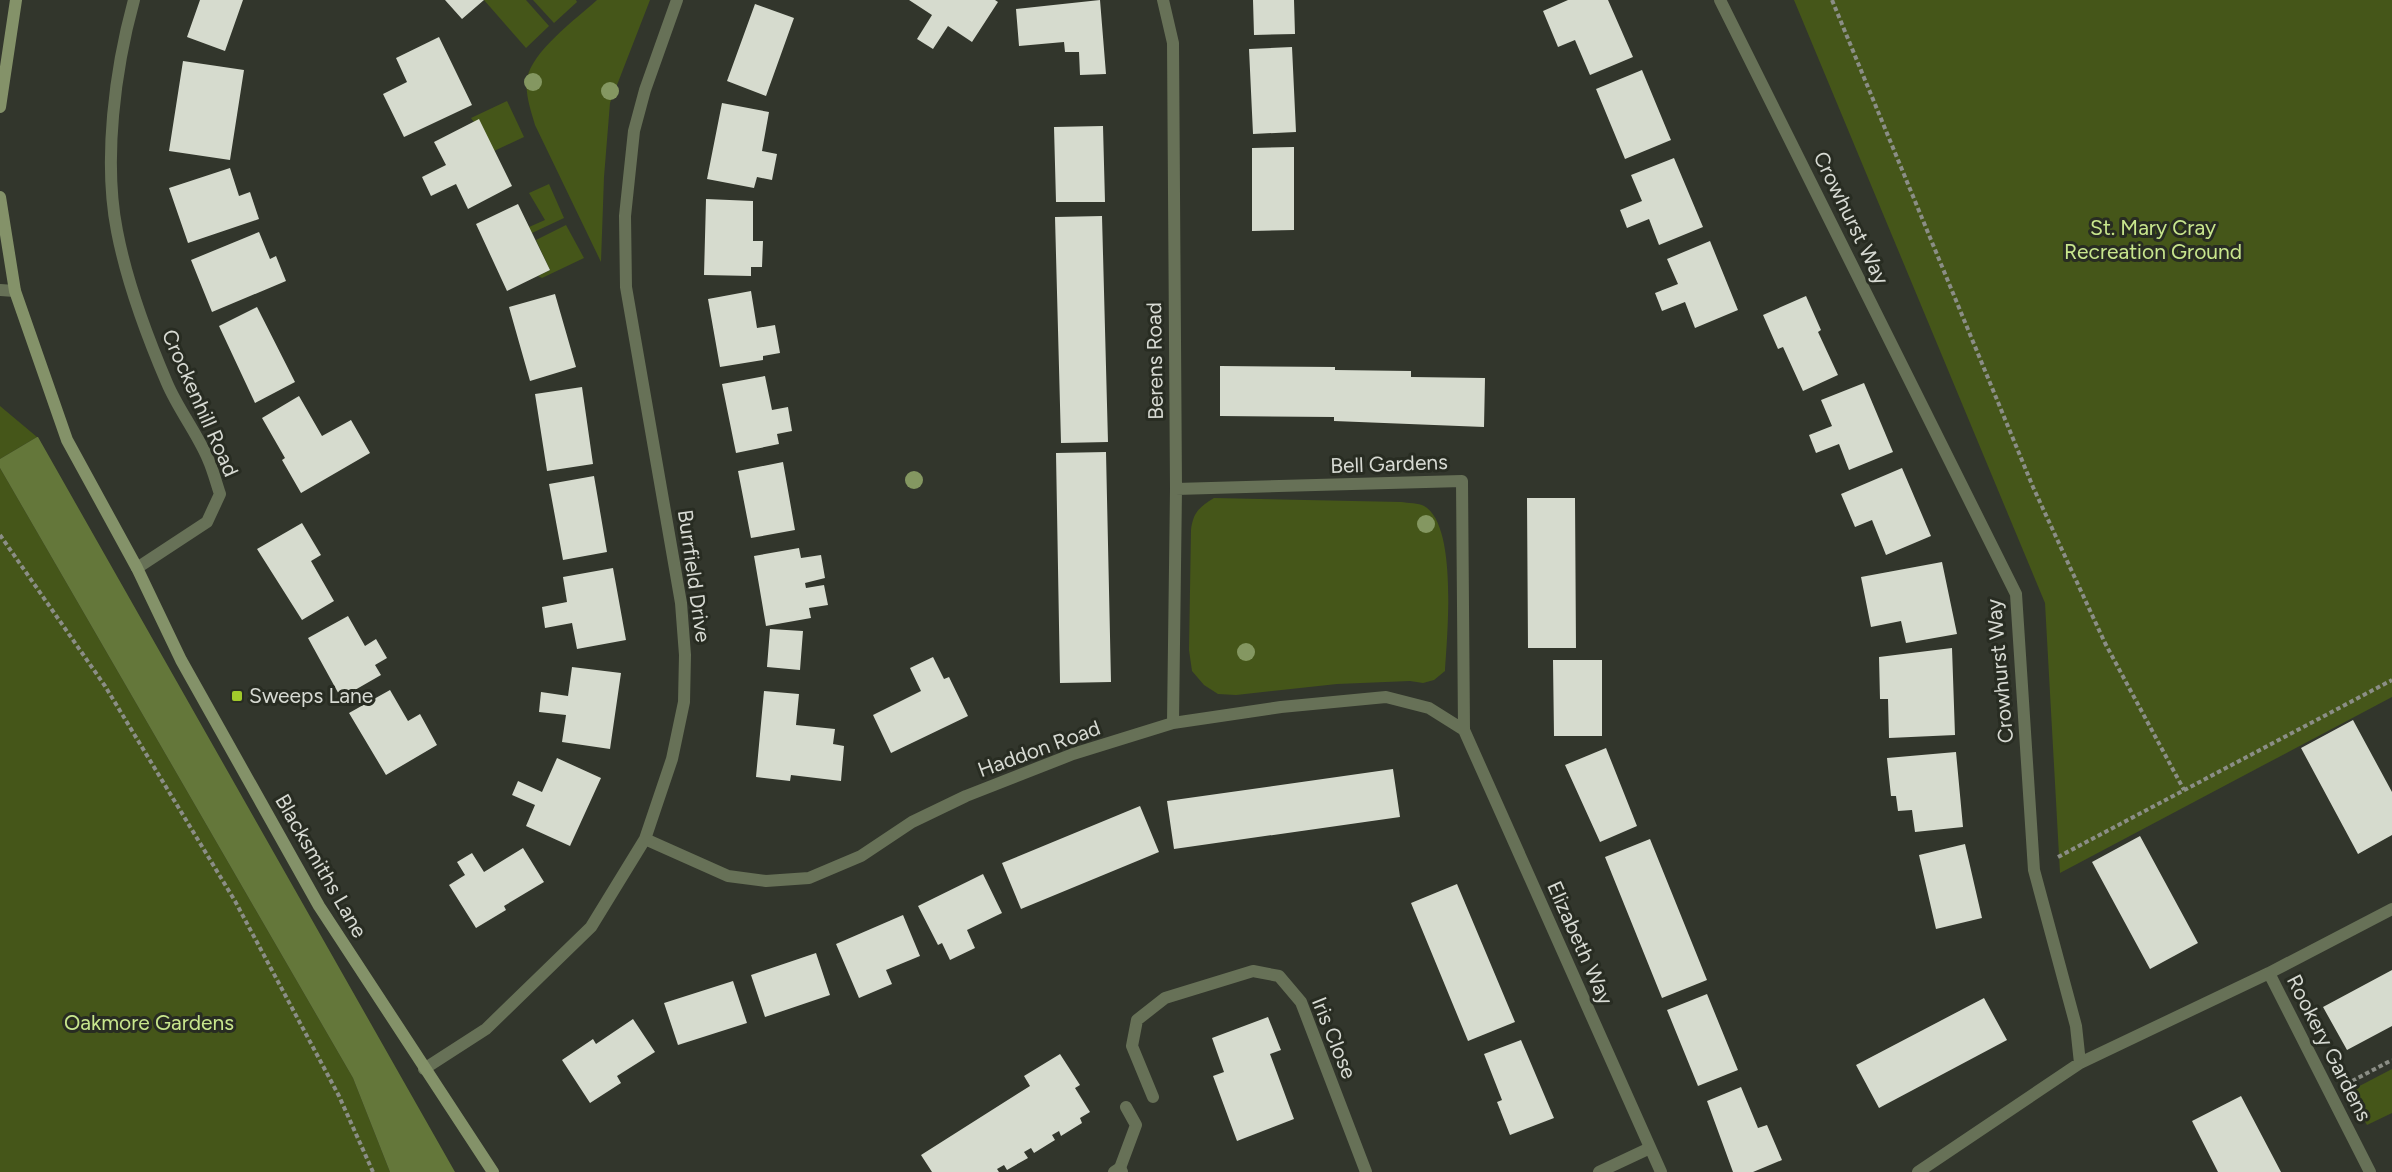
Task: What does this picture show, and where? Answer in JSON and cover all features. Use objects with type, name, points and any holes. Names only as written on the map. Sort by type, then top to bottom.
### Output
[{"type":"main road","points":[[0,107],[16,0]]},
{"type":"main road","points":[[0,197],[15,291],[67,440],[137,568]]},
{"type":"main road","name":"Blacksmiths Lane","points":[[137,568],[181,660],[319,906],[424,1070],[493,1172]]},
{"type":"street","name":"Crockenhill Road","points":[[135,0],[126,30],[115,109],[111,169],[117,230],[141,320],[168,386],[208,459],[220,494],[207,522],[137,568]]},
{"type":"street","name":"Burrfield Drive","points":[[424,1070],[486,1029],[591,927],[645,839],[672,759],[684,702],[685,655],[681,603],[626,287],[625,216],[634,131],[645,90],[677,0]]},
{"type":"street","name":"Berens Road","points":[[1163,0],[1173,42],[1176,489],[1173,723]]},
{"type":"street","name":"Crowhurst Way","points":[[1720,0],[2016,594],[2034,870],[2076,1026],[2080,1063]]},
{"type":"street","points":[[0,290],[15,291]]},
{"type":"street","name":"Bell Gardens","points":[[1176,489],[1462,481],[1464,730]]},
{"type":"street","name":"Haddon Road","points":[[645,839],[728,876],[766,881],[809,878],[861,856],[912,822],[966,796],[1073,754],[1173,723],[1281,707],[1386,697],[1429,708],[1464,730]]},
{"type":"street","name":"Elizabeth Way","points":[[1464,730],[1661,1172]]},
{"type":"street","name":"Rookery Gardens","points":[[2080,1063],[2270,973],[2392,909]]},
{"type":"street","name":"Iris Close","points":[[1153,1097],[1132,1046],[1137,1020],[1165,998],[1253,971],[1279,976],[1300,1002],[1366,1172]]},
{"type":"street","name":"Rookery Gardens","points":[[2270,973],[2370,1172]]},
{"type":"street","points":[[1918,1172],[2080,1063]]},
{"type":"street","points":[[1119,1171],[1136,1125],[1126,1107]]},
{"type":"street","points":[[1599,1172],[1650,1148]]},
{"type":"path","points":[[1832,0],[2033,487],[2105,643],[2184,790]]},
{"type":"path","points":[[0,535],[105,686],[235,901],[339,1096],[373,1172]]},
{"type":"path","points":[[2034,870],[2392,680]]},
{"type":"path","points":[[2330,1092],[2392,1060]]},
{"type":"green space","points":[[484,0],[526,0],[549,26],[526,48]]},
{"type":"green space","points":[[533,0],[576,0],[577,2],[554,23]]},
{"type":"green space","points":[[597,0],[650,0],[610,103],[604,177],[601,262],[535,125],[527,91],[527,79],[537,58],[567,26]]},
{"type":"green space","name":"St. Mary Cray Recreation Ground","points":[[1794,0],[2392,0],[2392,697],[2060,873],[2045,603]]},
{"type":"green space","points":[[507,101],[524,137],[494,151],[471,118]]},
{"type":"green space","points":[[549,184],[564,218],[532,233],[529,227],[545,220],[529,193]]},
{"type":"green space","points":[[566,225],[584,258],[542,278],[538,276],[550,270],[536,240]]},
{"type":"green space","points":[[0,406],[37,437],[0,459]]},
{"type":"green space","points":[[37,437],[455,1172],[390,1172],[353,1078],[0,468],[0,459]]},
{"type":"green space","name":"Oakmore Gardens","points":[[0,468],[353,1078],[390,1172],[0,1172]]},
{"type":"green space","points":[[1214,498],[1401,502],[1424,506],[1435,517],[1442,535],[1446,557],[1448,608],[1445,671],[1434,680],[1423,683],[1410,681],[1337,684],[1236,695],[1218,694],[1204,685],[1192,671],[1189,650],[1191,530],[1193,519],[1198,511]]},
{"type":"green space","points":[[2392,1069],[2392,1113],[2367,1125],[2348,1092]]},
{"type":"building","points":[[200,0],[243,0],[225,51],[187,37]]},
{"type":"building","points":[[445,0],[484,0],[462,19]]},
{"type":"building","points":[[909,0],[995,0],[998,2],[972,42],[948,26],[933,49],[917,39],[932,15]]},
{"type":"building","points":[[1100,0],[1106,74],[1080,75],[1079,52],[1065,52],[1064,42],[1019,46],[1016,9]]},
{"type":"building","points":[[1253,0],[1294,0],[1295,34],[1254,35]]},
{"type":"building","points":[[1568,0],[1608,0],[1633,57],[1590,75],[1575,40],[1558,47],[1543,11]]},
{"type":"building","points":[[755,4],[794,18],[766,96],[727,81]]},
{"type":"building","points":[[439,37],[472,105],[404,137],[383,94],[407,82],[396,58]]},
{"type":"building","points":[[1292,47],[1296,132],[1253,134],[1249,49]]},
{"type":"building","points":[[183,61],[244,70],[230,160],[169,151]]},
{"type":"building","points":[[1642,70],[1671,140],[1625,159],[1596,89]]},
{"type":"building","points":[[722,103],[769,112],[762,151],[777,154],[772,180],[757,177],[754,188],[707,179]]},
{"type":"building","points":[[479,119],[512,186],[468,209],[456,184],[431,196],[422,177],[446,165],[434,142]]},
{"type":"building","points":[[1103,126],[1105,202],[1056,202],[1054,127]]},
{"type":"building","points":[[1294,147],[1294,230],[1252,231],[1252,148]]},
{"type":"building","points":[[1674,158],[1703,227],[1659,245],[1649,219],[1627,228],[1620,210],[1642,201],[1631,175]]},
{"type":"building","points":[[230,168],[239,196],[250,192],[259,219],[188,243],[169,188]]},
{"type":"building","points":[[706,199],[753,201],[753,241],[763,241],[762,267],[751,267],[751,276],[704,275]]},
{"type":"building","points":[[518,204],[550,270],[507,291],[476,224]]},
{"type":"building","points":[[1102,216],[1108,442],[1061,443],[1055,217]]},
{"type":"building","points":[[259,232],[270,259],[276,256],[286,281],[212,312],[191,260]]},
{"type":"building","points":[[1710,241],[1738,310],[1695,328],[1685,302],[1662,311],[1655,293],[1678,284],[1667,259]]},
{"type":"building","points":[[751,291],[757,328],[775,325],[780,353],[763,356],[763,360],[720,367],[708,299]]},
{"type":"building","points":[[555,294],[576,367],[530,381],[509,307]]},
{"type":"building","points":[[1806,296],[1821,330],[1818,332],[1838,375],[1803,391],[1783,347],[1778,349],[1763,315]]},
{"type":"building","points":[[257,307],[295,382],[255,403],[219,326]]},
{"type":"building","points":[[1220,366],[1335,367],[1335,370],[1411,371],[1411,377],[1485,378],[1484,427],[1334,421],[1334,417],[1220,416]]},
{"type":"building","points":[[765,376],[772,410],[788,407],[792,431],[777,434],[779,444],[736,453],[722,384]]},
{"type":"building","points":[[1864,383],[1893,452],[1849,470],[1839,444],[1816,453],[1809,435],[1832,426],[1821,400]]},
{"type":"building","points":[[582,387],[593,464],[547,471],[535,394]]},
{"type":"building","points":[[299,396],[322,436],[351,420],[370,453],[301,493],[282,460],[285,458],[262,418]]},
{"type":"building","points":[[1106,452],[1111,682],[1060,683],[1056,453]]},
{"type":"building","points":[[783,462],[795,530],[751,538],[738,471]]},
{"type":"building","points":[[1902,468],[1931,536],[1886,555],[1872,520],[1855,527],[1841,494]]},
{"type":"building","points":[[594,476],[607,552],[563,560],[549,484]]},
{"type":"building","points":[[1527,498],[1575,498],[1576,648],[1528,648]]},
{"type":"building","points":[[302,523],[321,555],[311,561],[334,601],[302,620],[257,549]]},
{"type":"building","points":[[799,548],[801,558],[821,555],[825,578],[805,583],[806,588],[824,585],[828,605],[809,608],[811,618],[766,626],[754,556]]},
{"type":"building","points":[[1942,562],[1957,634],[1906,643],[1901,621],[1871,627],[1861,577]]},
{"type":"building","points":[[613,568],[626,640],[577,649],[572,623],[545,628],[542,607],[567,602],[563,577]]},
{"type":"building","points":[[348,616],[365,646],[376,639],[387,658],[375,665],[381,675],[341,698],[308,638]]},
{"type":"building","points":[[770,629],[803,631],[800,670],[767,667]]},
{"type":"building","points":[[1952,648],[1955,735],[1889,738],[1888,699],[1880,699],[1879,657]]},
{"type":"building","points":[[933,657],[944,679],[949,677],[968,716],[891,753],[873,715],[921,691],[910,668]]},
{"type":"building","points":[[1553,660],[1602,660],[1602,736],[1554,736]]},
{"type":"building","points":[[572,667],[621,673],[610,749],[562,742],[566,715],[539,712],[541,692],[568,696]]},
{"type":"building","points":[[390,690],[408,721],[420,714],[437,745],[386,775],[349,713]]},
{"type":"building","points":[[764,691],[799,694],[796,725],[835,729],[833,744],[844,746],[841,781],[791,775],[790,781],[756,777]]},
{"type":"building","points":[[2353,720],[2392,792],[2392,835],[2358,854],[2301,748]]},
{"type":"building","points":[[1606,748],[1637,826],[1600,842],[1565,765]]},
{"type":"building","points":[[1956,752],[1963,827],[1915,832],[1912,810],[1898,811],[1896,796],[1891,796],[1887,758]]},
{"type":"building","points":[[557,758],[601,778],[570,846],[526,826],[535,805],[512,795],[518,781],[542,792]]},
{"type":"building","points":[[1393,769],[1400,817],[1174,849],[1167,801]]},
{"type":"building","points":[[1140,806],[1159,852],[1021,909],[1002,863]]},
{"type":"building","points":[[2140,836],[2198,943],[2150,969],[2092,862]]},
{"type":"building","points":[[1650,839],[1707,980],[1662,998],[1605,857]]},
{"type":"building","points":[[1965,844],[1982,918],[1936,929],[1919,855]]},
{"type":"building","points":[[523,848],[544,882],[504,906],[506,910],[476,928],[449,885],[465,875],[457,862],[472,853],[484,872]]},
{"type":"building","points":[[983,874],[1002,913],[967,930],[975,948],[950,960],[942,943],[938,945],[918,906]]},
{"type":"building","points":[[1457,884],[1515,1022],[1468,1041],[1411,903]]},
{"type":"building","points":[[903,915],[920,956],[886,970],[892,984],[859,998],[836,944]]},
{"type":"building","points":[[816,953],[830,995],[765,1017],[751,975]]},
{"type":"building","points":[[2392,970],[2392,1026],[2347,1050],[2323,1007]]},
{"type":"building","points":[[733,981],[747,1023],[678,1045],[664,1003]]},
{"type":"building","points":[[1707,994],[1738,1070],[1698,1086],[1667,1010]]},
{"type":"building","points":[[1984,998],[2007,1040],[1879,1108],[1856,1065]]},
{"type":"building","points":[[1268,1017],[1281,1050],[1270,1054],[1294,1119],[1237,1141],[1213,1076],[1224,1072],[1212,1038]]},
{"type":"building","points":[[633,1019],[655,1052],[617,1076],[621,1083],[590,1103],[562,1060],[593,1039],[596,1044]]},
{"type":"building","points":[[1521,1040],[1554,1118],[1510,1135],[1497,1102],[1502,1100],[1484,1054]]},
{"type":"building","points":[[1060,1054],[1080,1085],[1075,1088],[1090,1112],[1080,1118],[1082,1123],[1061,1136],[1059,1131],[1052,1135],[1055,1140],[1034,1153],[1031,1148],[1024,1152],[1028,1158],[1007,1170],[1004,1165],[997,1169],[999,1172],[932,1172],[921,1155],[1030,1086],[1024,1076]]},
{"type":"building","points":[[1741,1087],[1758,1128],[1767,1125],[1782,1160],[1753,1172],[1733,1172],[1707,1101]]},
{"type":"building","points":[[2241,1096],[2281,1172],[2218,1172],[2192,1121]]},
{"type":"place","name":"Sweeps Lane","points":[[237,696]]}]
